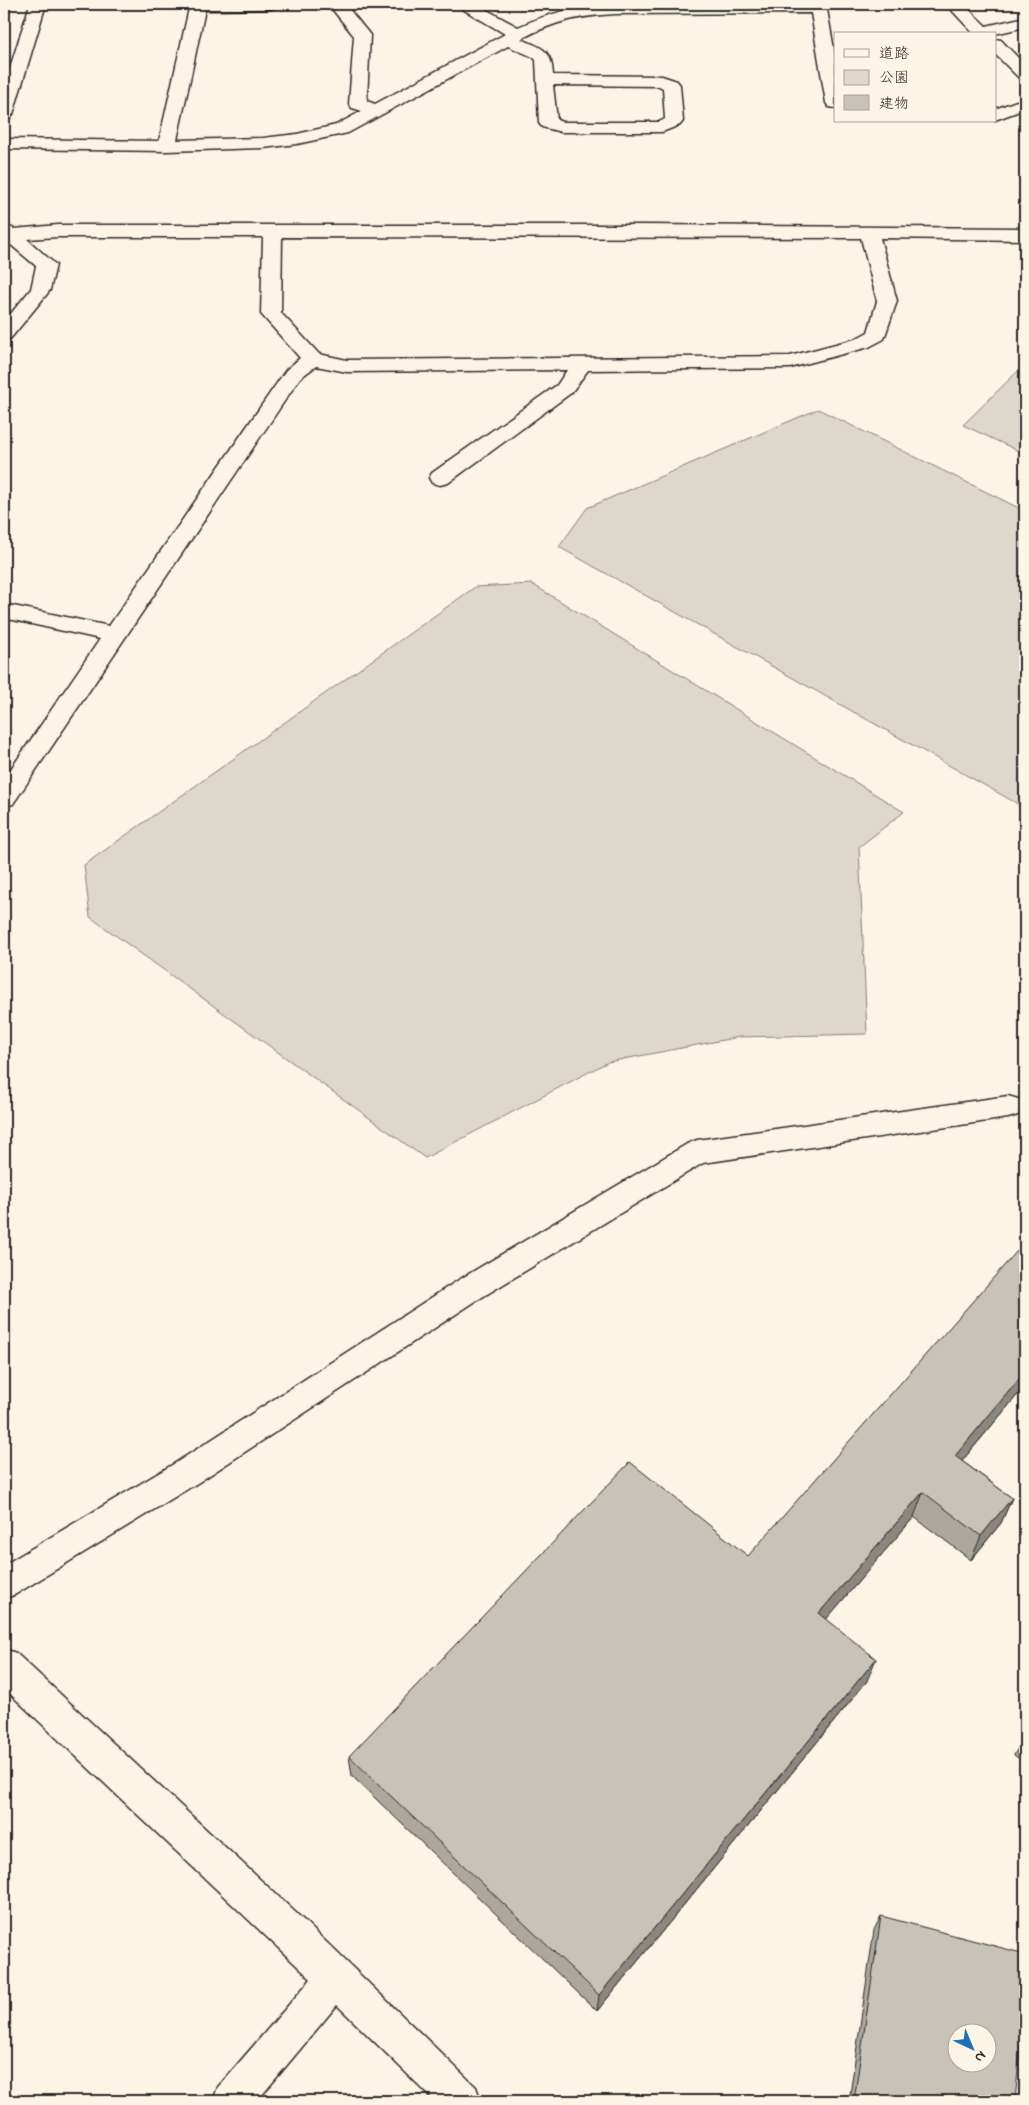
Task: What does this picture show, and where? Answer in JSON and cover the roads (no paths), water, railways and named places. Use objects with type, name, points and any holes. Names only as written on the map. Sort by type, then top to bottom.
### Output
[{"type":"street","points":[[4,114],[38,4]]},
{"type":"street","points":[[167,146],[198,5],[271,4]]},
{"type":"street","points":[[336,4],[362,35],[358,104],[377,111]]},
{"type":"street","points":[[465,4],[539,53],[544,60],[544,80],[548,123],[561,127],[662,127],[674,121],[671,85],[662,81],[544,80]]},
{"type":"street","points":[[954,4],[983,32]]},
{"type":"street","points":[[4,144],[167,146],[263,143],[298,139],[342,129],[512,36],[552,18],[584,11],[616,9],[818,6],[834,97]]},
{"type":"street","points":[[988,32],[1025,22]]},
{"type":"street","points":[[996,45],[1025,74]]},
{"type":"street","points":[[996,115],[1025,103]]},
{"type":"street","points":[[273,230],[271,314],[312,359],[347,366],[790,362],[862,343],[877,335],[887,301],[869,232]]},
{"type":"street","points":[[7,232],[273,230],[1025,234]]},
{"type":"street","points":[[4,334],[40,290],[46,265],[7,232]]},
{"type":"street","points":[[4,798],[293,374],[312,359]]},
{"type":"street","points":[[440,478],[564,389],[582,364]]},
{"type":"street","points":[[4,611],[116,635]]},
{"type":"street","points":[[4,1583],[188,1472],[468,1290],[697,1152],[1008,1107]]},
{"type":"street","points":[[4,1665],[275,1918],[462,2101]]},
{"type":"street","points":[[232,2101],[336,1978]]}]
